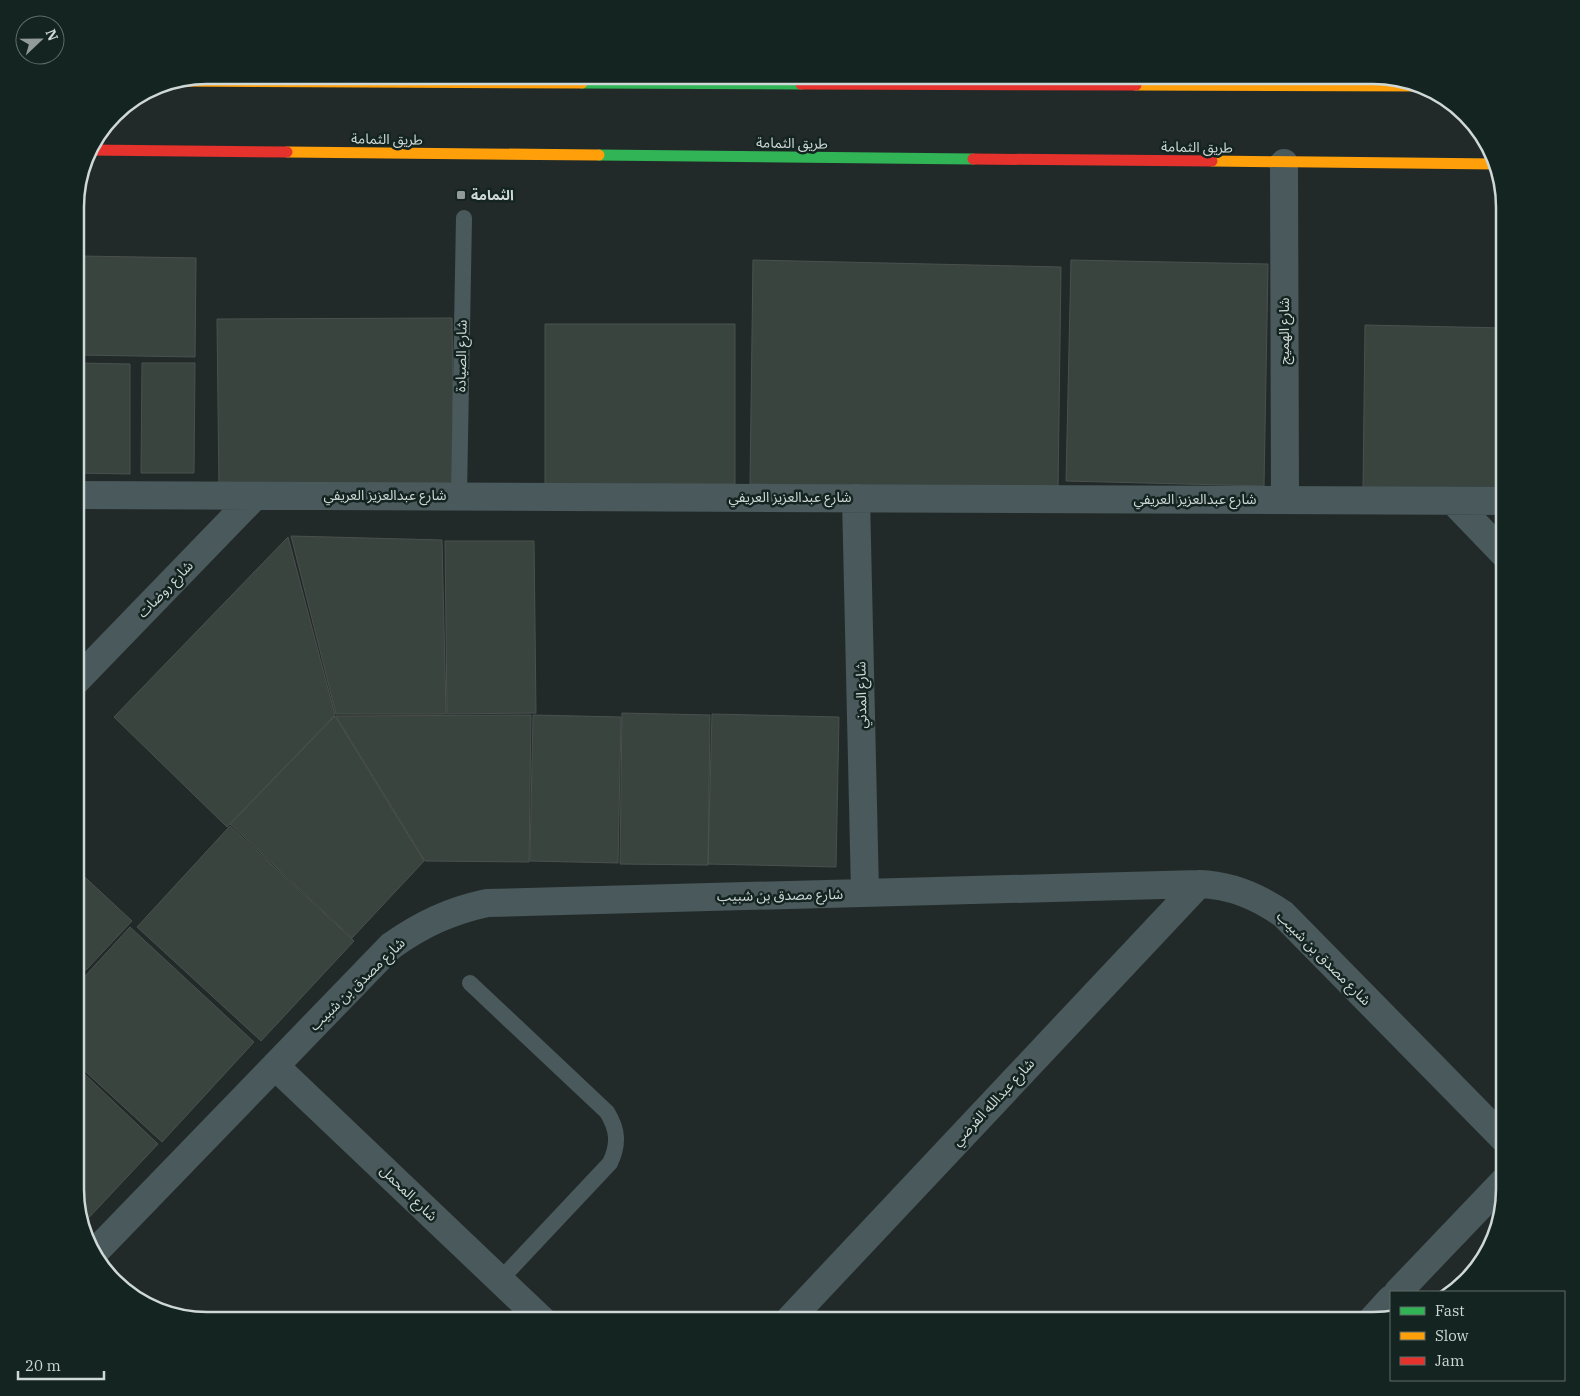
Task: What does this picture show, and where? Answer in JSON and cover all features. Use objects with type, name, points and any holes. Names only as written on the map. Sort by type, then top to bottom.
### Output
[{"type":"main road","points":[[800,84],[1396,86]]},
{"type":"main road","name":"طريق الثمامة","points":[[97,150],[1488,164]]},
{"type":"street","name":"شارع الهميج","points":[[1284,163],[1285,499]]},
{"type":"street","name":"شارع عبدالعزيز العريفي","points":[[84,495],[459,495],[1496,501]]},
{"type":"street","name":"شارع روضات","points":[[84,673],[255,496]]},
{"type":"street","name":"شارع المدني","points":[[856,498],[865,892]]},
{"type":"street","points":[[1453,501],[1496,546]]},
{"type":"street","name":"شارع مصدق بن شبيب","points":[[99,1248],[392,946],[415,929],[441,916],[464,908],[511,902],[1198,884],[1232,888],[1250,895],[1283,914],[1496,1131]]},
{"type":"street","name":"شارع عبدالله الفرضي","points":[[796,1312],[1198,884]]},
{"type":"street","name":"شارع المحمل","points":[[275,1066],[534,1312]]},
{"type":"street","points":[[1399,1291],[1496,1189]]},
{"type":"street","points":[[1380,1312],[1390,1301]]},
{"type":"lane","name":"شارع الصيادة","points":[[459,495],[464,218]]},
{"type":"lane","points":[[470,983],[607,1112],[616,1132],[617,1142],[610,1163],[500,1280]]},
{"type":"building","points":[[84,256],[196,258],[195,357],[84,355]]},
{"type":"building","points":[[753,260],[1061,267],[1058,490],[750,484]]},
{"type":"building","points":[[1071,260],[1268,264],[1264,486],[1066,481]]},
{"type":"building","points":[[452,318],[454,490],[219,490],[217,319]]},
{"type":"building","points":[[545,324],[735,324],[735,484],[545,484]]},
{"type":"building","points":[[1365,325],[1496,328],[1496,491],[1363,489]]},
{"type":"building","points":[[84,363],[130,364],[130,474],[84,473]]},
{"type":"building","points":[[142,363],[195,363],[194,473],[141,473]]},
{"type":"building","points":[[291,536],[442,540],[446,714],[336,714]]},
{"type":"building","points":[[288,537],[335,715],[227,827],[114,717]]},
{"type":"building","points":[[445,541],[534,541],[536,713],[447,714]]},
{"type":"building","points":[[622,713],[710,715],[708,865],[620,864]]},
{"type":"building","points":[[712,714],[839,717],[836,867],[708,864]]},
{"type":"building","points":[[531,715],[529,862],[425,861],[336,716]]},
{"type":"building","points":[[533,715],[621,717],[618,863],[530,861]]},
{"type":"building","points":[[335,716],[424,861],[352,938],[230,824]]},
{"type":"building","points":[[230,826],[354,941],[261,1041],[137,927]]},
{"type":"building","points":[[84,876],[132,921],[86,970],[84,968]]},
{"type":"building","points":[[130,927],[254,1042],[162,1142],[84,1070],[84,977]]},
{"type":"building","points":[[84,1074],[158,1144],[88,1219],[84,1197]]},
{"type":"traffic: fast","points":[[599,155],[973,159]]},
{"type":"traffic: slow","points":[[1136,85],[1396,86]]},
{"type":"traffic: slow","points":[[287,152],[599,155]]},
{"type":"traffic: slow","points":[[1212,161],[1488,164]]},
{"type":"traffic: jam","points":[[801,84],[1136,85]]},
{"type":"traffic: jam","points":[[97,150],[287,152]]},
{"type":"traffic: jam","points":[[973,159],[1212,161]]},
{"type":"place","name":"الثمامة","points":[[461,195]]}]
